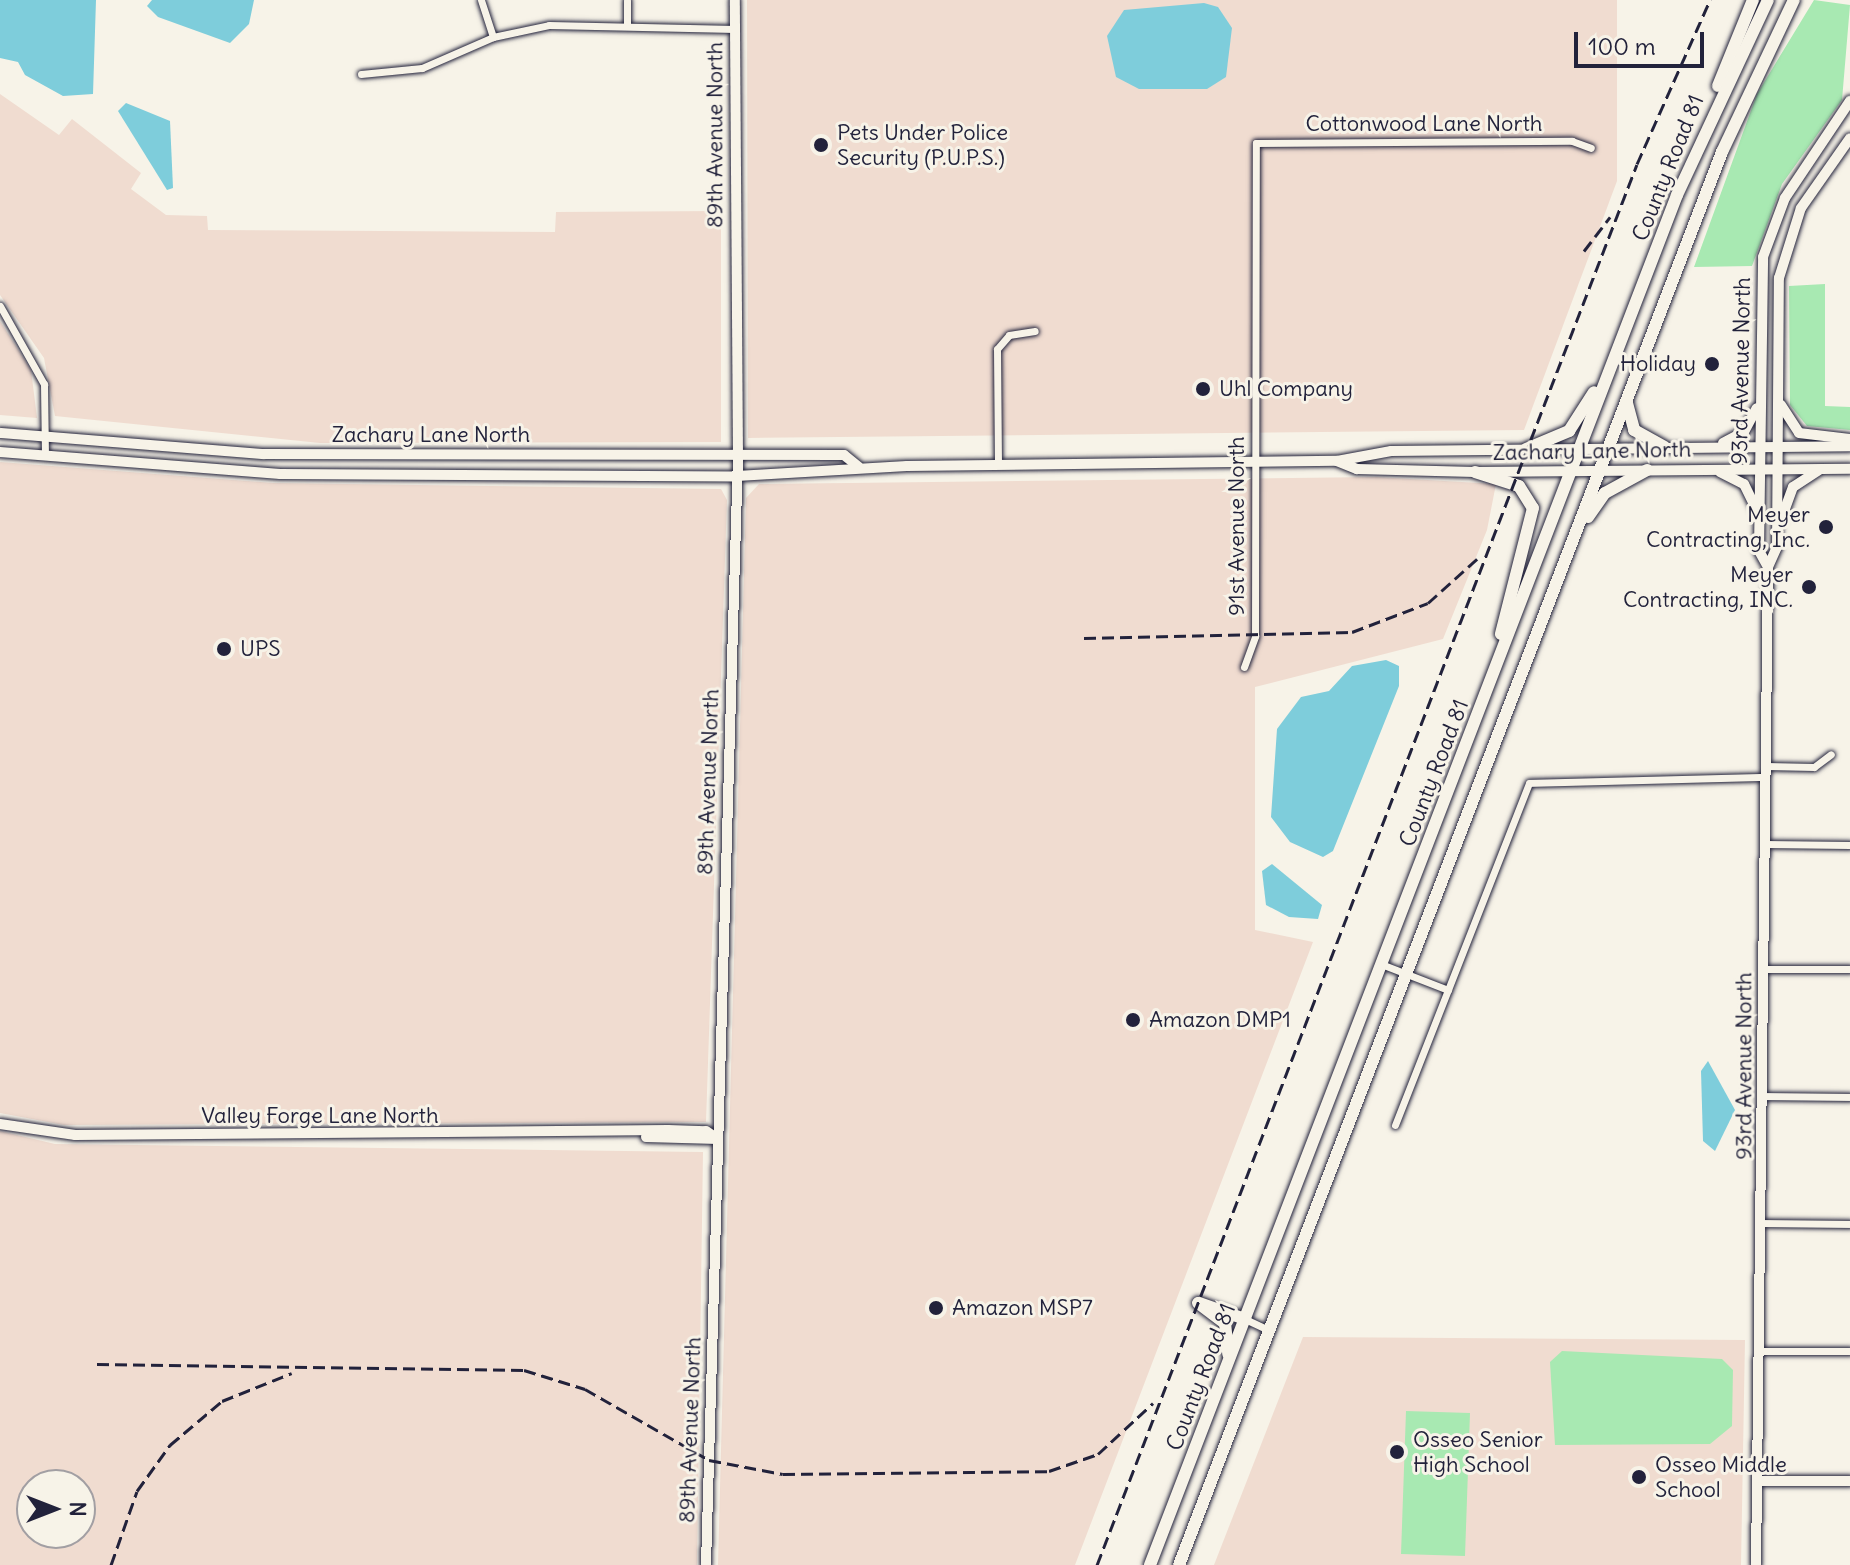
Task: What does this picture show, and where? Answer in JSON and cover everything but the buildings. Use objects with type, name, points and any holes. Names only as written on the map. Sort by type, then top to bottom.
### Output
[{"type":"highway","points":[[1708,121],[1753,0]]},
{"type":"highway","name":"County Road 81","points":[[1150,1565],[1708,121],[1768,0]]},
{"type":"highway","name":"County Road 81","points":[[1179,1565],[1626,400],[1756,72],[1794,0]]},
{"type":"highway","points":[[1756,72],[1802,0]]},
{"type":"highway","points":[[1526,449],[1578,421],[1625,332]]},
{"type":"highway","points":[[1626,400],[1634,430],[1665,447]]},
{"type":"highway","points":[[1548,608],[1599,500],[1647,470]]},
{"type":"highway","points":[[1475,472],[1519,486],[1534,516],[1488,687]]},
{"type":"highway","points":[[1227,1364],[1227,1329],[1198,1303],[1245,1319]]},
{"type":"street","points":[[481,0],[493,37]]},
{"type":"street","points":[[627,0],[627,24]]},
{"type":"street","name":"89th Avenue North","points":[[706,1565],[738,457],[735,0]]},
{"type":"street","points":[[361,74],[422,68],[493,37],[549,25],[627,24],[735,29]]},
{"type":"street","name":"93rd Avenue North","points":[[1768,567],[1759,551],[1760,390],[1767,242],[1785,198],[1850,101]]},
{"type":"street","name":"93rd Avenue North","points":[[1756,1565],[1763,1223],[1768,567],[1777,534],[1785,246],[1801,208],[1850,138]]},
{"type":"street","name":"Cottonwood Lane North","points":[[1256,143],[1572,141],[1591,148]]},
{"type":"street","name":"91st Avenue North","points":[[1244,667],[1255,636],[1256,143]]},
{"type":"street","points":[[0,306],[39,368],[45,455]]},
{"type":"street","points":[[998,464],[997,349],[1009,335],[1035,331]]},
{"type":"street","points":[[1709,447],[1744,432],[1760,390]]},
{"type":"street","points":[[1779,396],[1799,433],[1850,439]]},
{"type":"street","name":"Zachary Lane North","points":[[0,433],[276,454],[844,455],[859,467]]},
{"type":"street","name":"Zachary Lane North","points":[[0,452],[280,474],[737,476],[846,474],[859,467],[1337,461],[1363,452],[1850,446]]},
{"type":"street","name":"Zachary Lane North","points":[[1337,461],[1357,469],[1475,472],[1850,469]]},
{"type":"street","points":[[1777,534],[1793,487],[1824,468]]},
{"type":"street","points":[[1710,469],[1744,484],[1759,522]]},
{"type":"street","points":[[1395,1125],[1529,783],[1814,767],[1831,754]]},
{"type":"street","points":[[1765,844],[1850,845]]},
{"type":"street","points":[[1381,964],[1448,990]]},
{"type":"street","points":[[1764,969],[1850,969]]},
{"type":"street","points":[[1763,1096],[1850,1097]]},
{"type":"street","name":"Valley Forge Lane North","points":[[0,1124],[75,1135],[640,1136],[718,1139]]},
{"type":"street","points":[[1763,1223],[1850,1224]]},
{"type":"street","points":[[1245,1319],[1269,1330]]},
{"type":"street","points":[[1761,1351],[1850,1351]]},
{"type":"street","points":[[1758,1481],[1850,1481]]},
{"type":"shaded area","points":[[747,0],[1617,0],[1617,181],[1524,430],[748,438]]},
{"type":"shaded area","points":[[0,94],[59,135],[72,119],[141,173],[131,189],[166,215],[207,216],[208,230],[555,232],[556,212],[721,211],[721,442],[320,443],[55,416],[44,358],[0,295]]},
{"type":"shaded area","points":[[0,321],[31,370],[37,418],[0,415]]},
{"type":"shaded area","points":[[0,462],[273,483],[721,489],[727,500],[706,1122],[64,1125],[0,1113]]},
{"type":"shaded area","points":[[1376,477],[1496,484],[1487,530],[1443,639],[1255,687],[1255,930],[1313,942],[1075,1565],[718,1565],[746,498],[759,484]]},
{"type":"shaded area","points":[[0,1131],[55,1144],[703,1152],[697,1565],[0,1565]]},
{"type":"shaded area","points":[[1303,1337],[1745,1340],[1741,1565],[1214,1565]]},
{"type":"green space","points":[[1814,0],[1850,5],[1842,100],[1782,184],[1752,266],[1694,267],[1757,94]]},
{"type":"green space","points":[[1825,284],[1825,406],[1850,407],[1850,430],[1807,426],[1790,405],[1789,286]]},
{"type":"green space","points":[[1562,1351],[1722,1359],[1733,1370],[1732,1426],[1710,1444],[1555,1445],[1550,1362]]},
{"type":"green space","points":[[1406,1411],[1470,1413],[1465,1556],[1401,1554]]},
{"type":"water","points":[[0,0],[96,0],[93,94],[63,96],[25,75],[18,62],[0,58]]},
{"type":"water","points":[[152,0],[254,0],[249,24],[230,43],[158,17],[147,6]]},
{"type":"water","points":[[1204,3],[1218,7],[1232,28],[1226,77],[1207,89],[1139,89],[1116,77],[1107,36],[1124,10]]},
{"type":"water","points":[[126,103],[170,121],[173,188],[167,190],[118,111]]},
{"type":"water","points":[[1386,660],[1399,666],[1399,686],[1333,851],[1323,857],[1290,842],[1271,817],[1277,729],[1301,697],[1329,691],[1352,666]]},
{"type":"water","points":[[1272,864],[1322,905],[1318,919],[1289,917],[1266,905],[1262,871]]},
{"type":"water","points":[[1708,1061],[1735,1110],[1715,1151],[1703,1141],[1701,1071]]},
{"type":"railway","points":[[1097,1565],[1637,164],[1710,0]]},
{"type":"railway","points":[[1584,251],[1610,217]]},
{"type":"railway","points":[[1084,638],[1352,632],[1428,603],[1479,557]]},
{"type":"railway","points":[[97,1364],[524,1370],[585,1389],[709,1460],[783,1474],[1049,1471],[1098,1454],[1153,1403]]},
{"type":"railway","points":[[111,1565],[137,1491],[170,1445],[222,1401],[292,1373]]},
{"type":"place","name":"Pets Under Police Security (P.U.P.S.)","points":[[821,145]]},
{"type":"place","name":"Holiday","points":[[1712,364]]},
{"type":"place","name":"Uhl Company","points":[[1203,389]]},
{"type":"place","name":"Meyer Contracting, Inc.","points":[[1826,527]]},
{"type":"place","name":"Meyer Contracting, INC.","points":[[1809,587]]},
{"type":"place","name":"UPS","points":[[224,649]]},
{"type":"place","name":"Amazon DMP1","points":[[1133,1020]]},
{"type":"place","name":"Amazon MSP7","points":[[936,1308]]},
{"type":"place","name":"Osseo Senior High School","points":[[1397,1452]]},
{"type":"place","name":"Osseo Middle School","points":[[1639,1477]]}]
